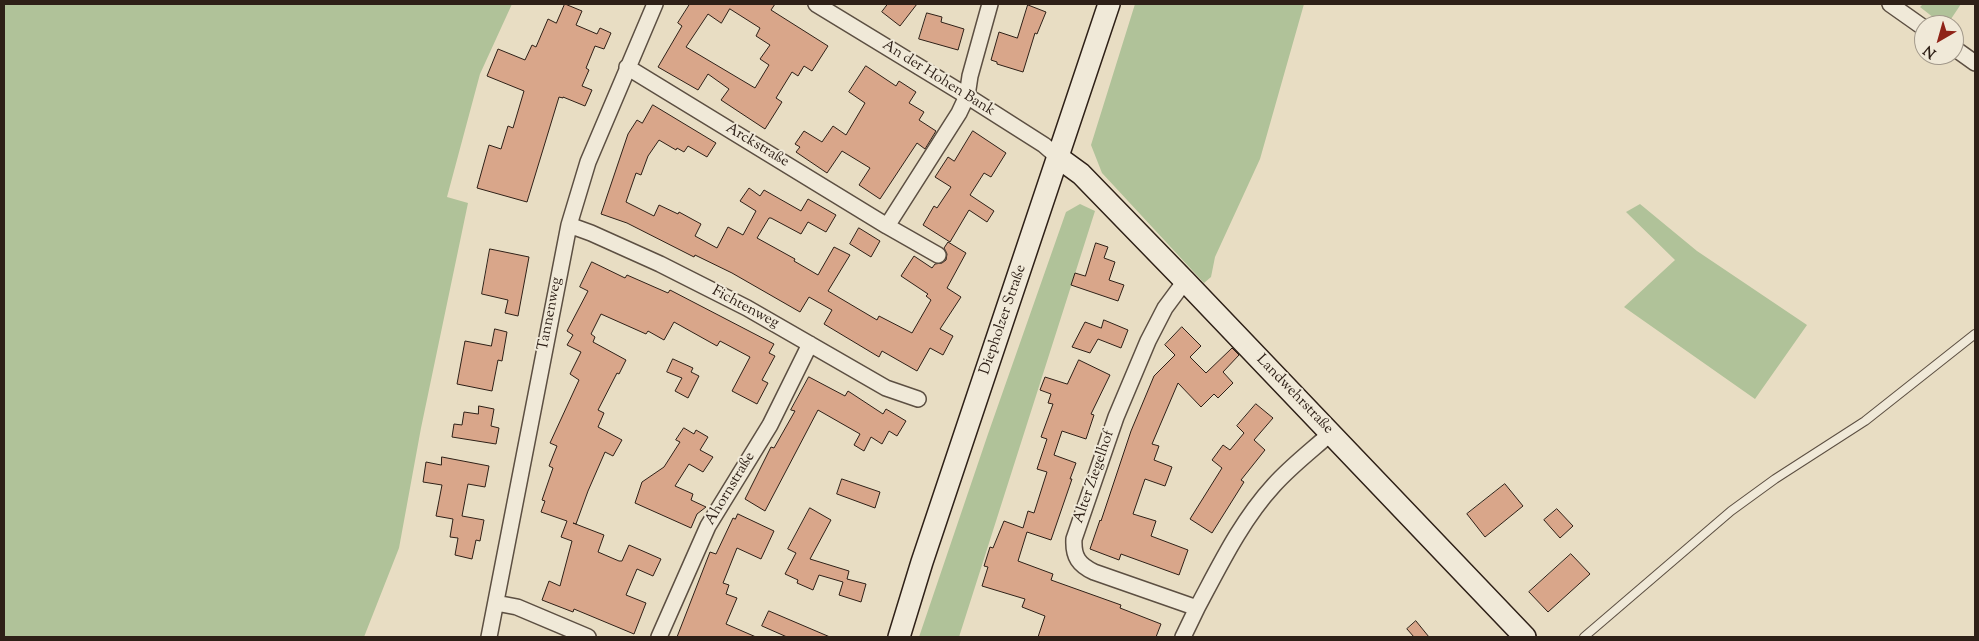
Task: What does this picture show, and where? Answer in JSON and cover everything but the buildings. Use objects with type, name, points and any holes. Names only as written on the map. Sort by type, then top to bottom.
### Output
[{"type":"street","name":"Tannenweg","points":[[489,637],[568,225],[588,162],[654,4]]},
{"type":"street","name":"An der Hohen Bank","points":[[816,4],[967,96],[1044,145],[1059,158]]},
{"type":"street","points":[[887,226],[959,113],[967,96],[970,76],[990,4]]},
{"type":"street","name":"Diepholzer Straße","points":[[899,637],[922,562],[1059,158],[1109,4]]},
{"type":"street","points":[[1890,4],[1914,21]]},
{"type":"street","points":[[1964,55],[1975,63]]},
{"type":"street","name":"Arckstraße","points":[[627,67],[887,226],[938,255]]},
{"type":"street","name":"Landwehrstraße","points":[[1059,158],[1081,174],[1186,281],[1525,637]]},
{"type":"street","name":"Fichtenweg","points":[[568,225],[591,233],[660,264],[747,308],[886,388],[918,399]]},
{"type":"street","name":"Alter Ziegelhof","points":[[1186,281],[1164,308],[1116,417],[1074,540],[1074,550],[1077,559],[1090,570],[1197,608]]},
{"type":"street","name":"Ahornstraße","points":[[659,637],[708,526],[770,425],[810,344]]},
{"type":"street","points":[[1183,637],[1238,533],[1258,504],[1275,484],[1331,433]]},
{"type":"street","points":[[496,603],[517,607],[588,637]]},
{"type":"lane","points":[[1584,637],[1731,512],[1775,479],[1865,420],[1975,334]]},
{"type":"green space","points":[[4,4],[512,4],[480,74],[447,197],[468,203],[421,428],[399,548],[364,637],[4,637]]},
{"type":"green space","points":[[1135,4],[1304,4],[1260,159],[1215,257],[1211,277],[1204,283],[1102,173],[1091,145]]},
{"type":"green space","points":[[1923,4],[1961,4],[1954,15],[1930,15],[1920,7]]},
{"type":"green space","points":[[1080,204],[1095,211],[959,637],[919,637],[1066,212]]},
{"type":"green space","points":[[1640,204],[1697,251],[1807,325],[1755,399],[1624,307],[1675,260],[1626,212]]}]
